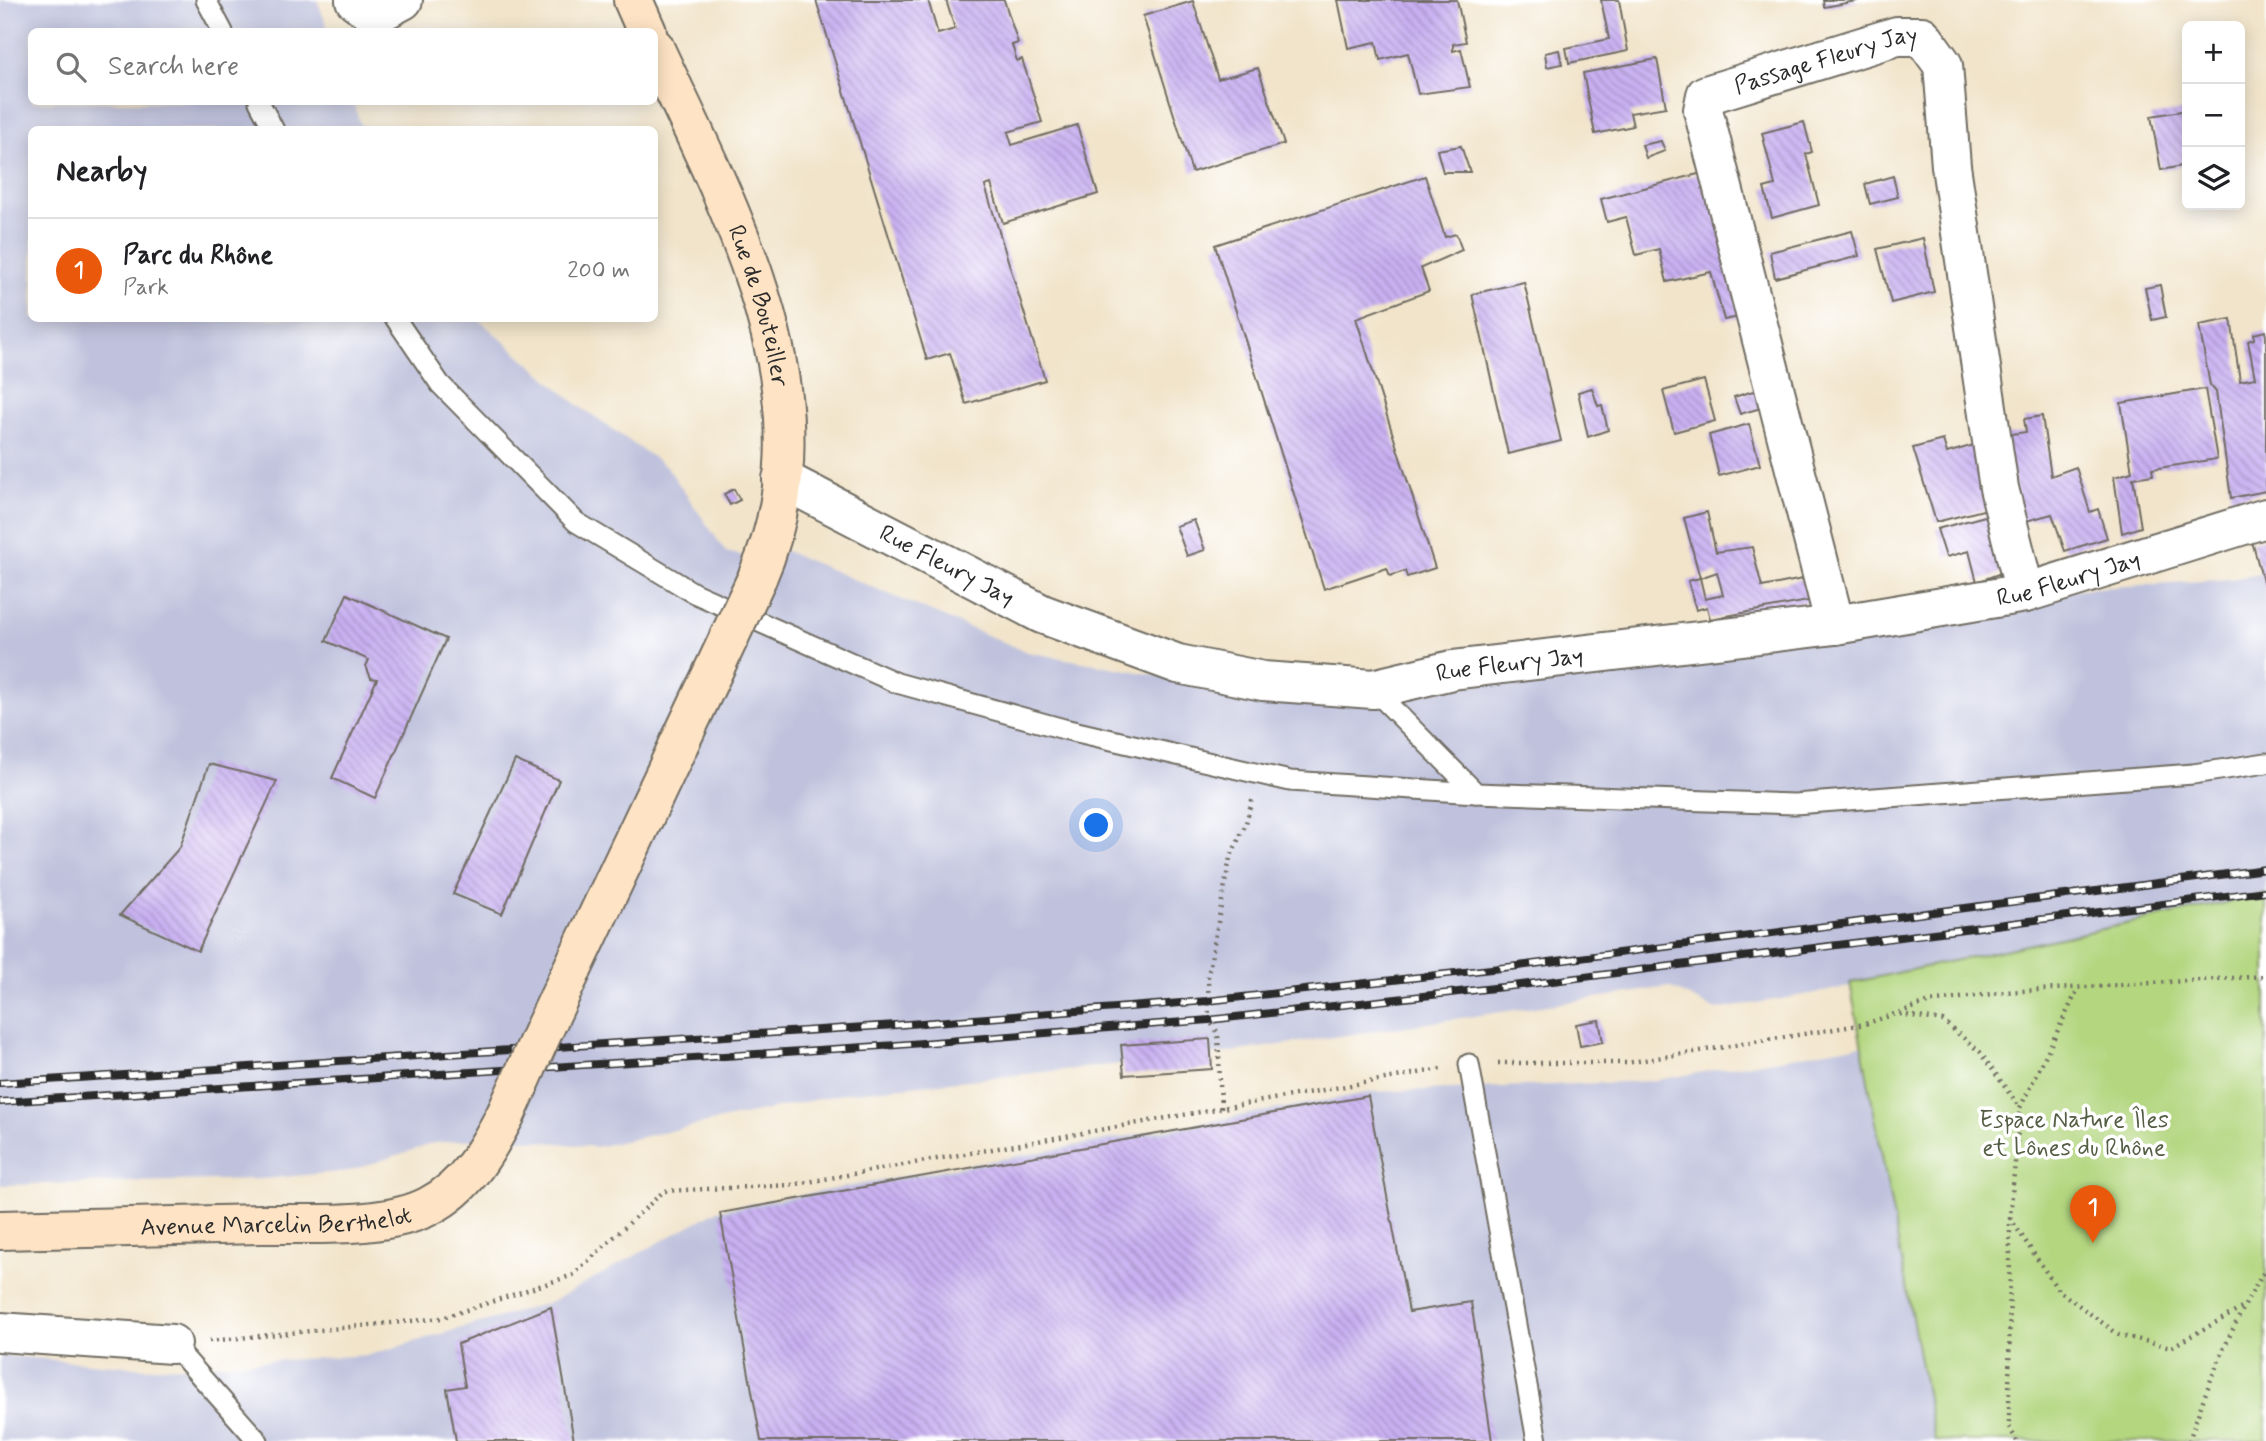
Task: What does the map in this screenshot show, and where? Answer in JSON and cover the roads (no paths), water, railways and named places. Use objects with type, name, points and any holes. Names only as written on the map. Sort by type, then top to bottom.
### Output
[{"type":"street","points":[[355,0],[375,15],[403,0]]},
{"type":"street","points":[[633,0],[645,28]]},
{"type":"street","name":"Passage Fleury Jay","points":[[1835,625],[1703,110],[1706,95],[1897,36],[1923,36],[1943,65],[1951,166],[1999,488],[2025,593]]},
{"type":"street","name":"Rue de Bouteiller","points":[[658,56],[750,257],[765,302],[783,413],[782,479],[777,524],[757,578],[679,744]]},
{"type":"street","name":"Rue Fleury Jay","points":[[782,479],[1042,614],[1178,664],[1263,681],[1373,689],[1452,670],[1835,625],[2025,593],[2266,518]]},
{"type":"street","name":"Avenue Marcelin Berthelot","points":[[0,1230],[373,1220],[405,1215],[429,1206],[468,1175],[486,1153],[679,744]]},
{"type":"street","points":[[0,1332],[172,1345]]},
{"type":"lane","points":[[206,0],[221,28]]},
{"type":"lane","points":[[261,105],[272,126]]},
{"type":"lane","points":[[398,322],[440,384],[576,522],[694,593],[897,683],[1064,729],[1290,781],[1476,793],[1795,804],[2193,774],[2266,763]]},
{"type":"lane","points":[[1373,689],[1476,793]]},
{"type":"lane","points":[[1469,1064],[1537,1441]]},
{"type":"lane","points":[[172,1345],[258,1441]]},
{"type":"railway","points":[[0,1083],[896,1025],[1207,1001],[1518,966],[2266,869]]},
{"type":"railway","points":[[0,1102],[897,1045],[1209,1020],[1521,985],[2266,891]]},
{"type":"place","name":"Parc du Rhône","points":[[2093,1243]]},
{"type":"park label","name":"Espace Nature Îles et Lônes du Rhône","points":[[2074,1133]]}]
